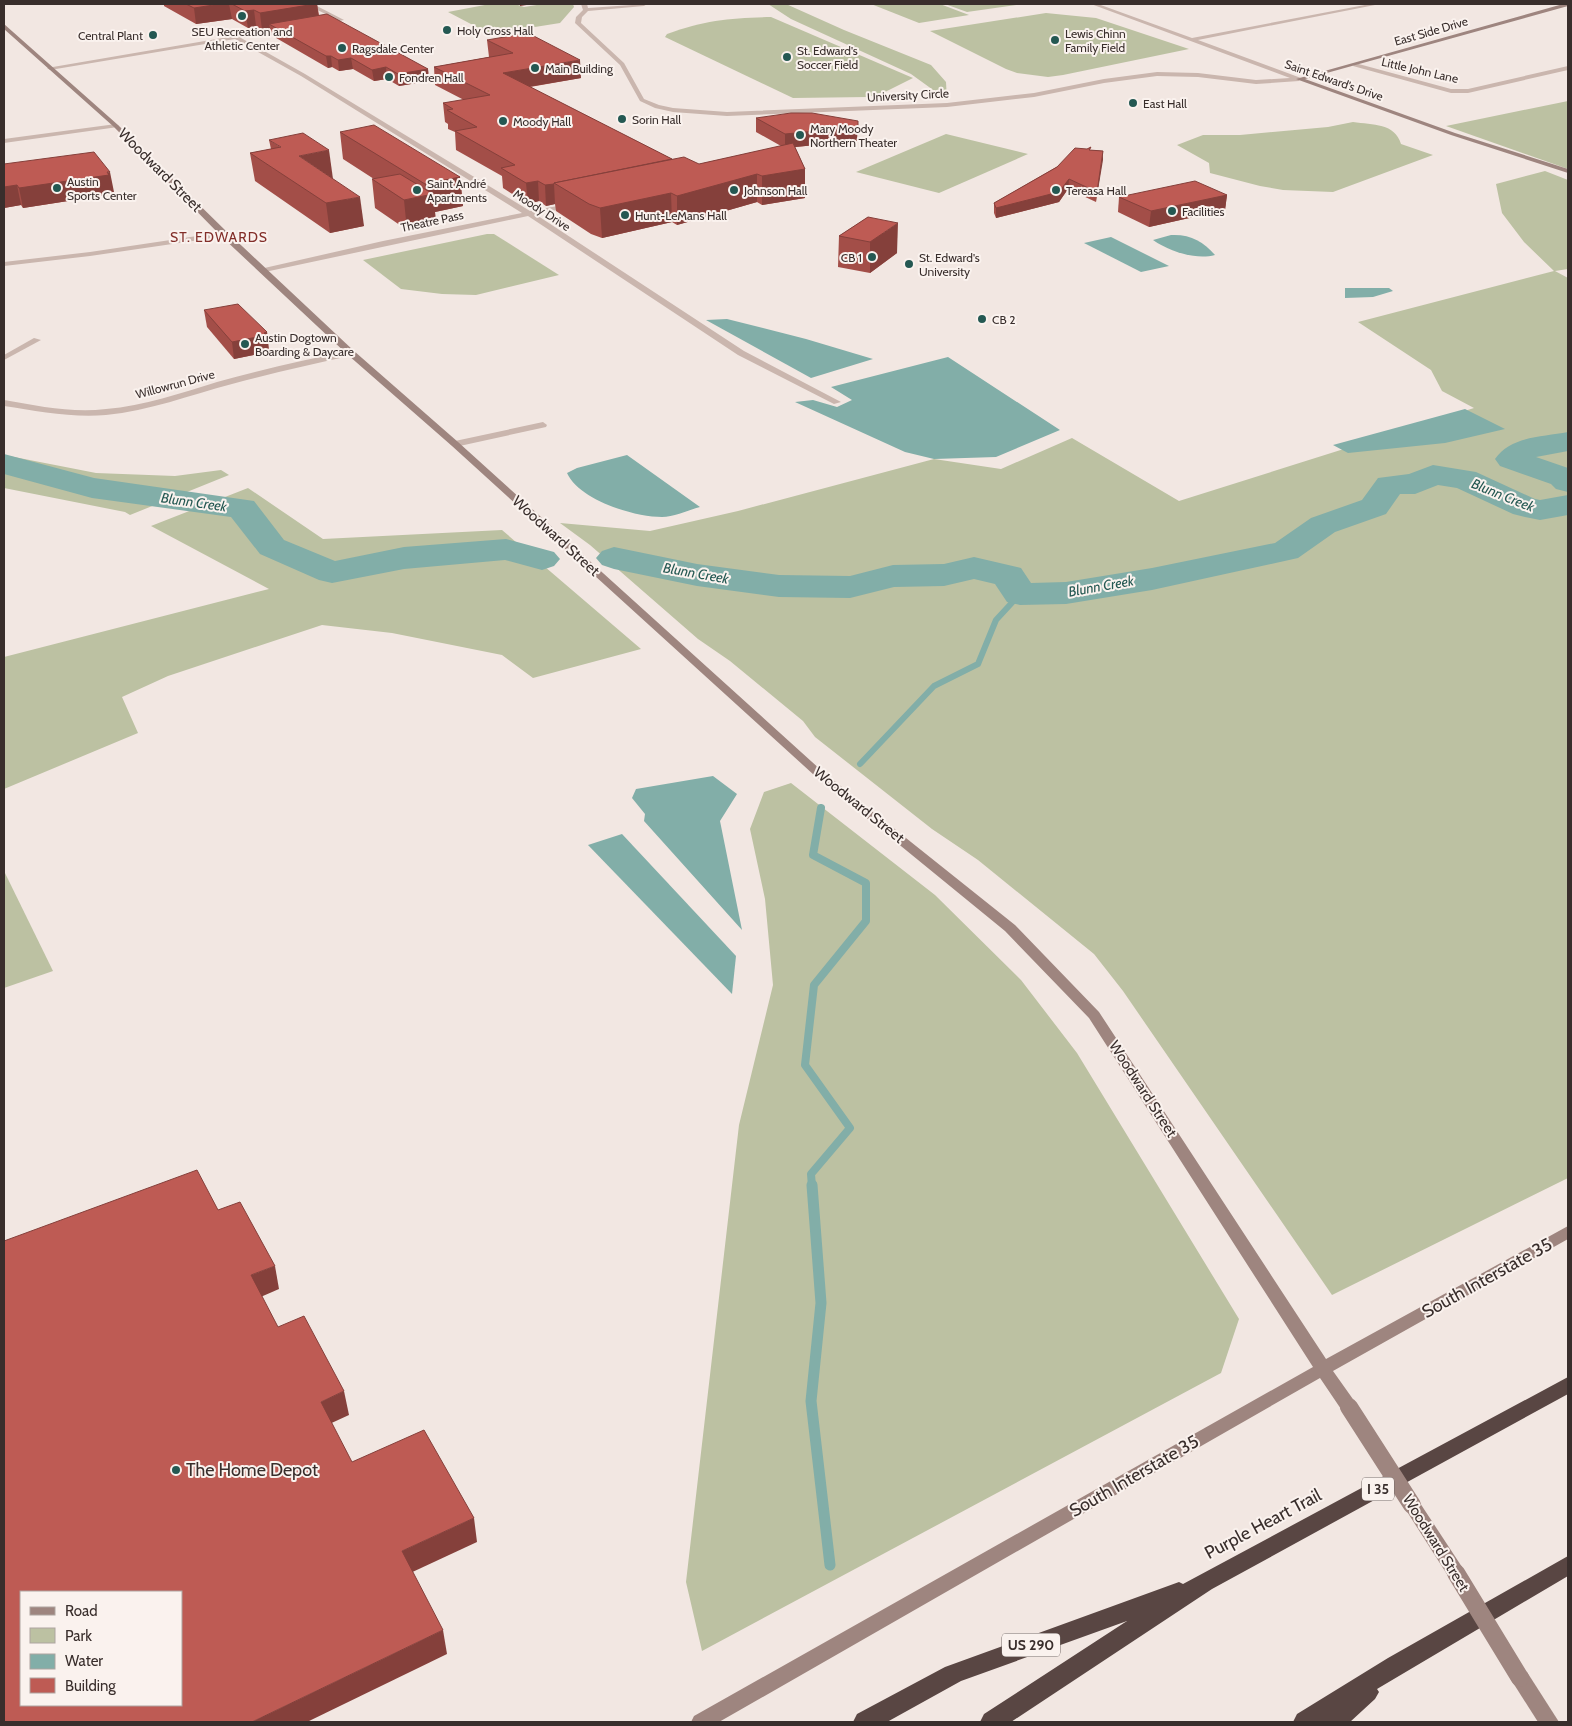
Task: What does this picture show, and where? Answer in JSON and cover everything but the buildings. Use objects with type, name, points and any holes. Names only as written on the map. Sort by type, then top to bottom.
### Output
[{"type":"highway","name":"Purple Heart Trail","points":[[992,1722],[1204,1582],[1568,1386]]},
{"type":"highway","points":[[1305,1722],[1396,1665],[1568,1565]]},
{"type":"highway","name":"US 290","points":[[865,1722],[953,1674],[1204,1582]]},
{"type":"highway","points":[[1334,1722],[1396,1665]]},
{"type":"street","points":[[309,4],[342,20],[326,23]]},
{"type":"street","points":[[585,7],[644,4]]},
{"type":"street","name":"Saint Edward's Drive","points":[[1094,4],[1453,134],[1568,171]]},
{"type":"street","points":[[1194,39],[1377,4]]},
{"type":"street","name":"East Side Drive","points":[[1299,79],[1355,65],[1568,4]]},
{"type":"street","name":"University Circle","points":[[585,7],[578,23],[622,64],[642,100],[657,107],[691,113],[726,114],[947,105],[1034,95],[1104,81],[1157,74],[1198,75],[1256,82],[1299,79]]},
{"type":"street","name":"Woodward Street","points":[[4,26],[116,126],[224,234],[351,353],[455,444],[818,773],[1010,928],[1094,1014],[1323,1369],[1350,1407],[1549,1722]]},
{"type":"street","points":[[50,68],[290,28]]},
{"type":"street","name":"Moody Drive","points":[[235,37],[303,75],[528,214],[734,348],[783,376],[837,402]]},
{"type":"street","name":"Little John Lane","points":[[1355,65],[1451,91],[1468,91],[1568,68]]},
{"type":"street","points":[[4,141],[116,126]]},
{"type":"street","name":"Theatre Pass","points":[[263,271],[383,243],[584,202]]},
{"type":"street","points":[[4,264],[90,254],[224,234]]},
{"type":"street","points":[[4,358],[37,340]]},
{"type":"street","name":"Willowrun Drive","points":[[4,403],[85,413],[126,409],[166,400],[298,363],[351,353]]},
{"type":"street","points":[[455,444],[543,425]]},
{"type":"street","name":"South Interstate 35","points":[[701,1722],[1568,1232]]},
{"type":"green space","points":[[490,4],[515,4],[524,7],[543,4],[573,4],[574,7],[560,23],[490,34],[448,12]]},
{"type":"green space","points":[[768,4],[786,4],[931,65],[946,82],[947,100],[911,74],[791,19]]},
{"type":"green space","points":[[871,4],[940,4],[969,15],[919,23]]},
{"type":"green space","points":[[945,4],[1023,4],[967,12]]},
{"type":"green space","name":"Lewis Chinn Family Field","points":[[1046,13],[1096,18],[1189,49],[1048,77],[1017,73],[1006,69],[930,31]]},
{"type":"green space","name":"St. Edward's Soccer Field","points":[[771,17],[913,78],[885,92],[868,97],[793,98],[665,37],[667,34],[681,29],[706,23],[731,19]]},
{"type":"green space","points":[[1568,101],[1568,169],[1446,126]]},
{"type":"green space","points":[[1353,122],[1382,126],[1394,132],[1401,144],[1433,155],[1333,192],[1283,190],[1210,173],[1209,163],[1177,145],[1203,135],[1240,135],[1328,127]]},
{"type":"green space","points":[[946,134],[1028,154],[939,193],[856,172]]},
{"type":"green space","points":[[1545,171],[1568,180],[1568,269],[1555,271],[1568,278],[1568,1178],[1332,1295],[1123,991],[1094,954],[978,860],[932,829],[815,737],[803,721],[730,661],[698,639],[590,545],[560,523],[650,531],[738,511],[934,459],[1001,469],[1072,438],[1179,501],[1474,408],[1442,391],[1431,370],[1358,322],[1554,271],[1524,242],[1502,213],[1496,184]]},
{"type":"green space","points":[[494,234],[559,275],[476,295],[442,294],[401,289],[363,260]]},
{"type":"green space","points":[[4,455],[96,473],[175,476],[221,470],[229,475],[130,515],[125,512],[4,488]]},
{"type":"green space","points":[[248,488],[323,539],[502,530],[641,649],[533,678],[502,655],[392,633],[322,625],[168,676],[122,697],[138,733],[4,789],[4,657],[269,589],[151,526]]},
{"type":"green space","points":[[791,783],[935,895],[1021,980],[1077,1053],[1239,1319],[1221,1373],[702,1651],[686,1582],[739,1125],[773,985],[765,899],[750,829],[764,792]]},
{"type":"green space","points":[[4,871],[53,971],[4,988]]},
{"type":"water","points":[[1171,235],[1196,239],[1215,255],[1192,256],[1183,254],[1153,240]]},
{"type":"water","points":[[1111,237],[1169,266],[1141,272],[1084,243]]},
{"type":"water","points":[[1345,288],[1389,288],[1393,291],[1373,297],[1345,298]]},
{"type":"water","points":[[727,319],[806,339],[873,359],[811,378],[706,320]]},
{"type":"water","points":[[948,357],[1060,430],[996,457],[934,459],[905,452],[795,402],[813,400],[837,407],[852,400],[831,387]]},
{"type":"water","points":[[1465,409],[1505,429],[1445,443],[1348,453],[1333,445]]},
{"type":"water","points":[[627,455],[700,507],[667,517],[637,514],[595,499],[573,483],[567,473],[577,468]]},
{"type":"water","points":[[713,776],[737,794],[720,821],[742,930],[644,821],[645,814],[632,798],[636,789]]},
{"type":"water","points":[[622,834],[736,956],[732,994],[588,845]]},
{"type":"waterway","name":"Blunn Creek","points":[[1568,442],[1524,449],[1511,459],[1563,477],[1568,482]]},
{"type":"waterway","name":"Blunn Creek","points":[[4,464],[92,488],[242,508],[272,547],[332,572],[404,558],[506,549],[542,559]]},
{"type":"waterway","name":"Blunn Creek","points":[[614,558],[697,575],[779,586],[850,587],[893,576],[944,575],[974,568],[1008,576],[1020,594],[1066,593],[1152,579],[1286,551],[1323,525],[1374,507],[1390,485],[1415,484],[1433,475],[1464,479],[1525,507],[1540,510],[1568,505]]},
{"type":"waterway","points":[[860,764],[934,686],[978,664],[996,620],[1020,594]]},
{"type":"waterway","points":[[812,1187],[811,1174],[850,1128],[805,1065],[814,985],[866,921],[866,883],[813,855],[821,808]]},
{"type":"waterway","points":[[812,1185],[821,1303],[811,1401],[830,1565]]},
{"type":"place","name":"SEU Recreation and Athletic Center","points":[[242,16]]},
{"type":"place","name":"Holy Cross Hall","points":[[447,30]]},
{"type":"place","name":"Central Plant","points":[[153,35]]},
{"type":"place","name":"Lewis Chinn Family Field","points":[[1055,40]]},
{"type":"place","name":"Ragsdale Center","points":[[342,48]]},
{"type":"place","name":"St. Edward's Soccer Field","points":[[787,57]]},
{"type":"place","name":"Main Building","points":[[535,68]]},
{"type":"place","name":"Fondren Hall","points":[[389,77]]},
{"type":"place","name":"East Hall","points":[[1133,103]]},
{"type":"place","name":"Sorin Hall","points":[[622,119]]},
{"type":"place","name":"Moody Hall","points":[[503,121]]},
{"type":"place","name":"Mary Moody Northern Theater","points":[[800,135]]},
{"type":"place","name":"Austin Sports Center","points":[[57,188]]},
{"type":"place","name":"Saint André Apartments","points":[[417,190]]},
{"type":"place","name":"Johnson Hall","points":[[734,190]]},
{"type":"place","name":"Tereasa Hall","points":[[1056,190]]},
{"type":"place","name":"Facilities","points":[[1172,211]]},
{"type":"place","name":"Hunt-LeMans Hall","points":[[625,215]]},
{"type":"place","name":"CB 1","points":[[872,257]]},
{"type":"place","name":"St. Edward's University","points":[[909,264]]},
{"type":"place","name":"CB 2","points":[[982,319]]},
{"type":"place","name":"Austin Dogtown Boarding & Daycare","points":[[245,344]]},
{"type":"place","name":"The Home Depot","points":[[176,1470]]},
{"type":"district","name":"ST. EDWARDS","points":[[219,237]]}]
